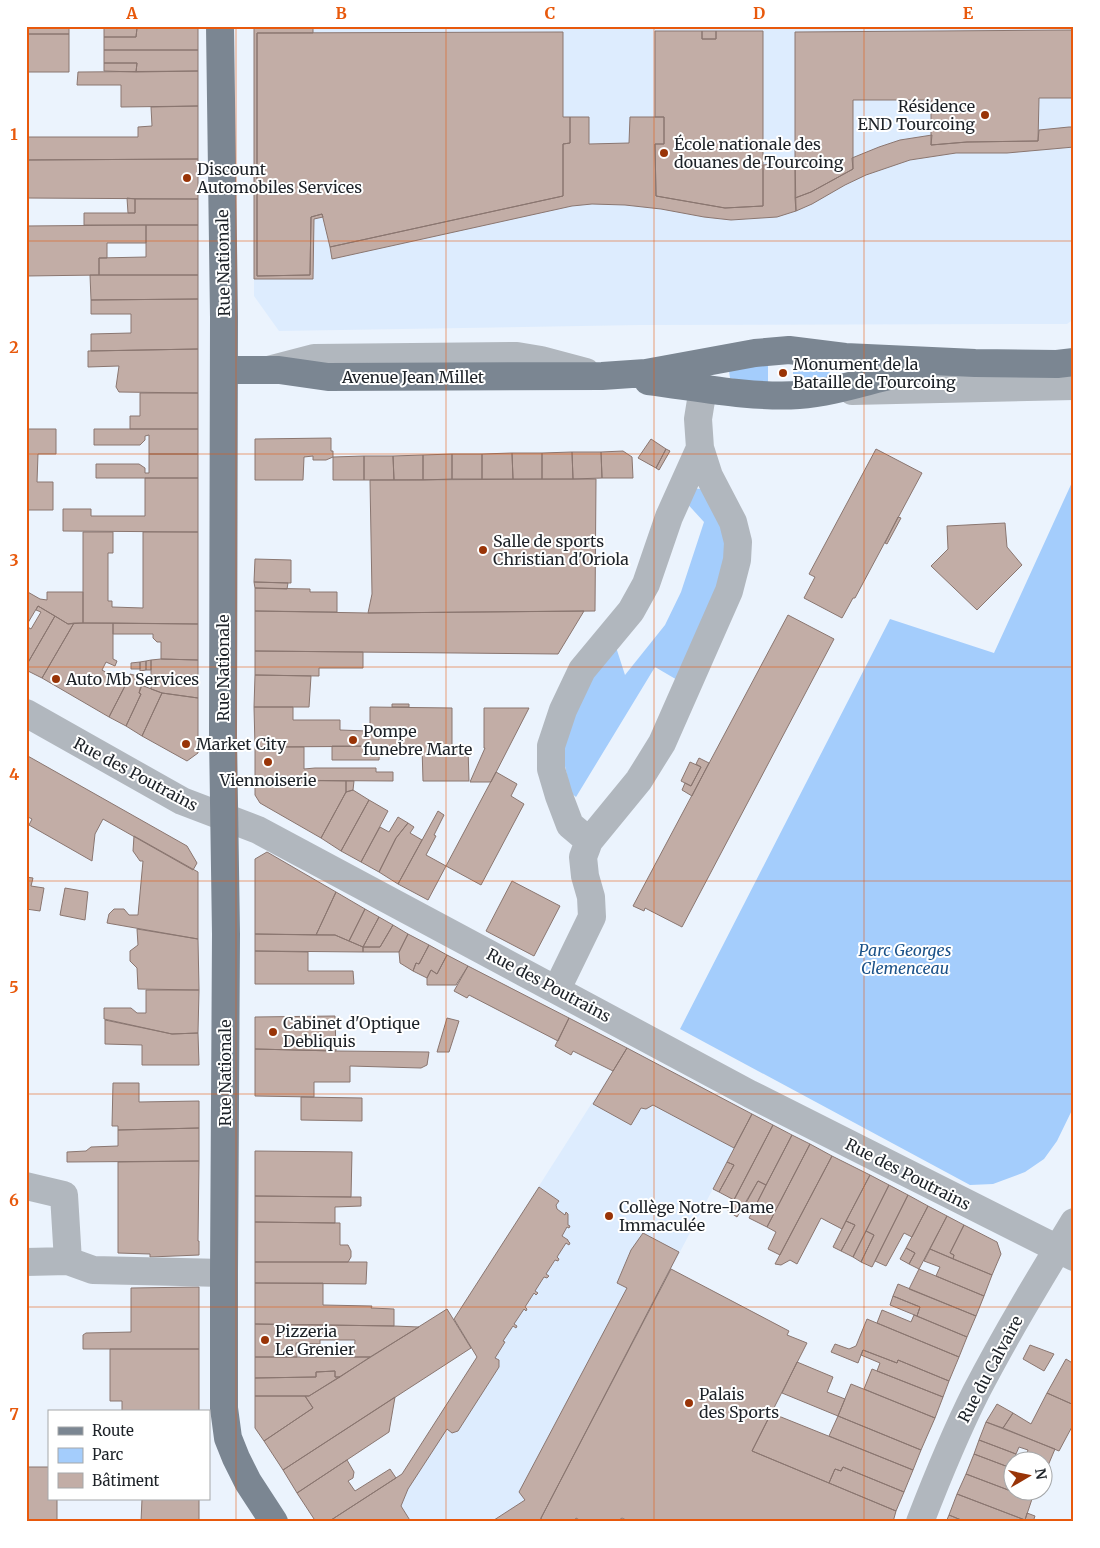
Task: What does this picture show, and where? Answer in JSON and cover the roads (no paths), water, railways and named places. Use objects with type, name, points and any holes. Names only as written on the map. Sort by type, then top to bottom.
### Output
[{"type":"main road","name":"Rue Nationale","points":[[220,26],[224,370],[224,817],[226,934],[224,1408],[228,1438],[263,1517]]},
{"type":"main road","name":"Avenue Jean Millet","points":[[224,370],[288,371],[328,377],[602,376],[646,373],[773,351],[789,350],[845,357],[975,363],[1057,364],[1074,362]]},
{"type":"main road","name":"Avenue Jean Millet","points":[[602,376],[771,395],[821,392],[908,372],[975,363]]},
{"type":"street","points":[[821,392],[1074,386]]},
{"type":"street","points":[[557,989],[592,917],[591,897],[582,856],[589,841],[639,780],[662,743],[729,590],[737,560],[738,542],[733,522],[709,476],[700,448],[698,418],[703,388]]},
{"type":"street","points":[[589,841],[570,825],[551,769],[551,746],[563,710],[582,670],[630,611],[646,584],[669,517],[700,448]]},
{"type":"street","name":"Rue des Poutrains","points":[[26,713],[182,801],[258,830],[759,1098],[1066,1253]]},
{"type":"street","points":[[26,1186],[64,1194],[68,1261]]},
{"type":"street","name":"Rue du Calvaire","points":[[920,1522],[976,1392],[1007,1334],[1066,1253],[1074,1222]]},
{"type":"street","points":[[26,1262],[68,1261],[93,1270],[224,1273]]},
{"type":"place","name":"Résidence END Tourcoing","points":[[985,115]]},
{"type":"place","name":"École nationale des douanes de Tourcoing","points":[[664,153]]},
{"type":"place","name":"Discount Automobiles Services","points":[[187,178]]},
{"type":"place","name":"Monument de la Bataille de Tourcoing","points":[[783,373]]},
{"type":"place","name":"Salle de sports Christian d'Oriola","points":[[483,550]]},
{"type":"place","name":"Auto Mb Services","points":[[56,679]]},
{"type":"place","name":"Pompe funebre Marte","points":[[353,740]]},
{"type":"place","name":"Market City","points":[[186,744]]},
{"type":"place","name":"Viennoiserie","points":[[268,762]]},
{"type":"place","name":"Cabinet d'Optique Debliquis","points":[[273,1032]]},
{"type":"place","name":"Collège Notre-Dame Immaculée","points":[[609,1216]]},
{"type":"place","name":"Pizzeria Le Grenier","points":[[265,1340]]},
{"type":"place","name":"Palais des Sports","points":[[689,1403]]},
{"type":"park label","name":"Parc Georges Clemenceau","points":[[905,959]]}]
